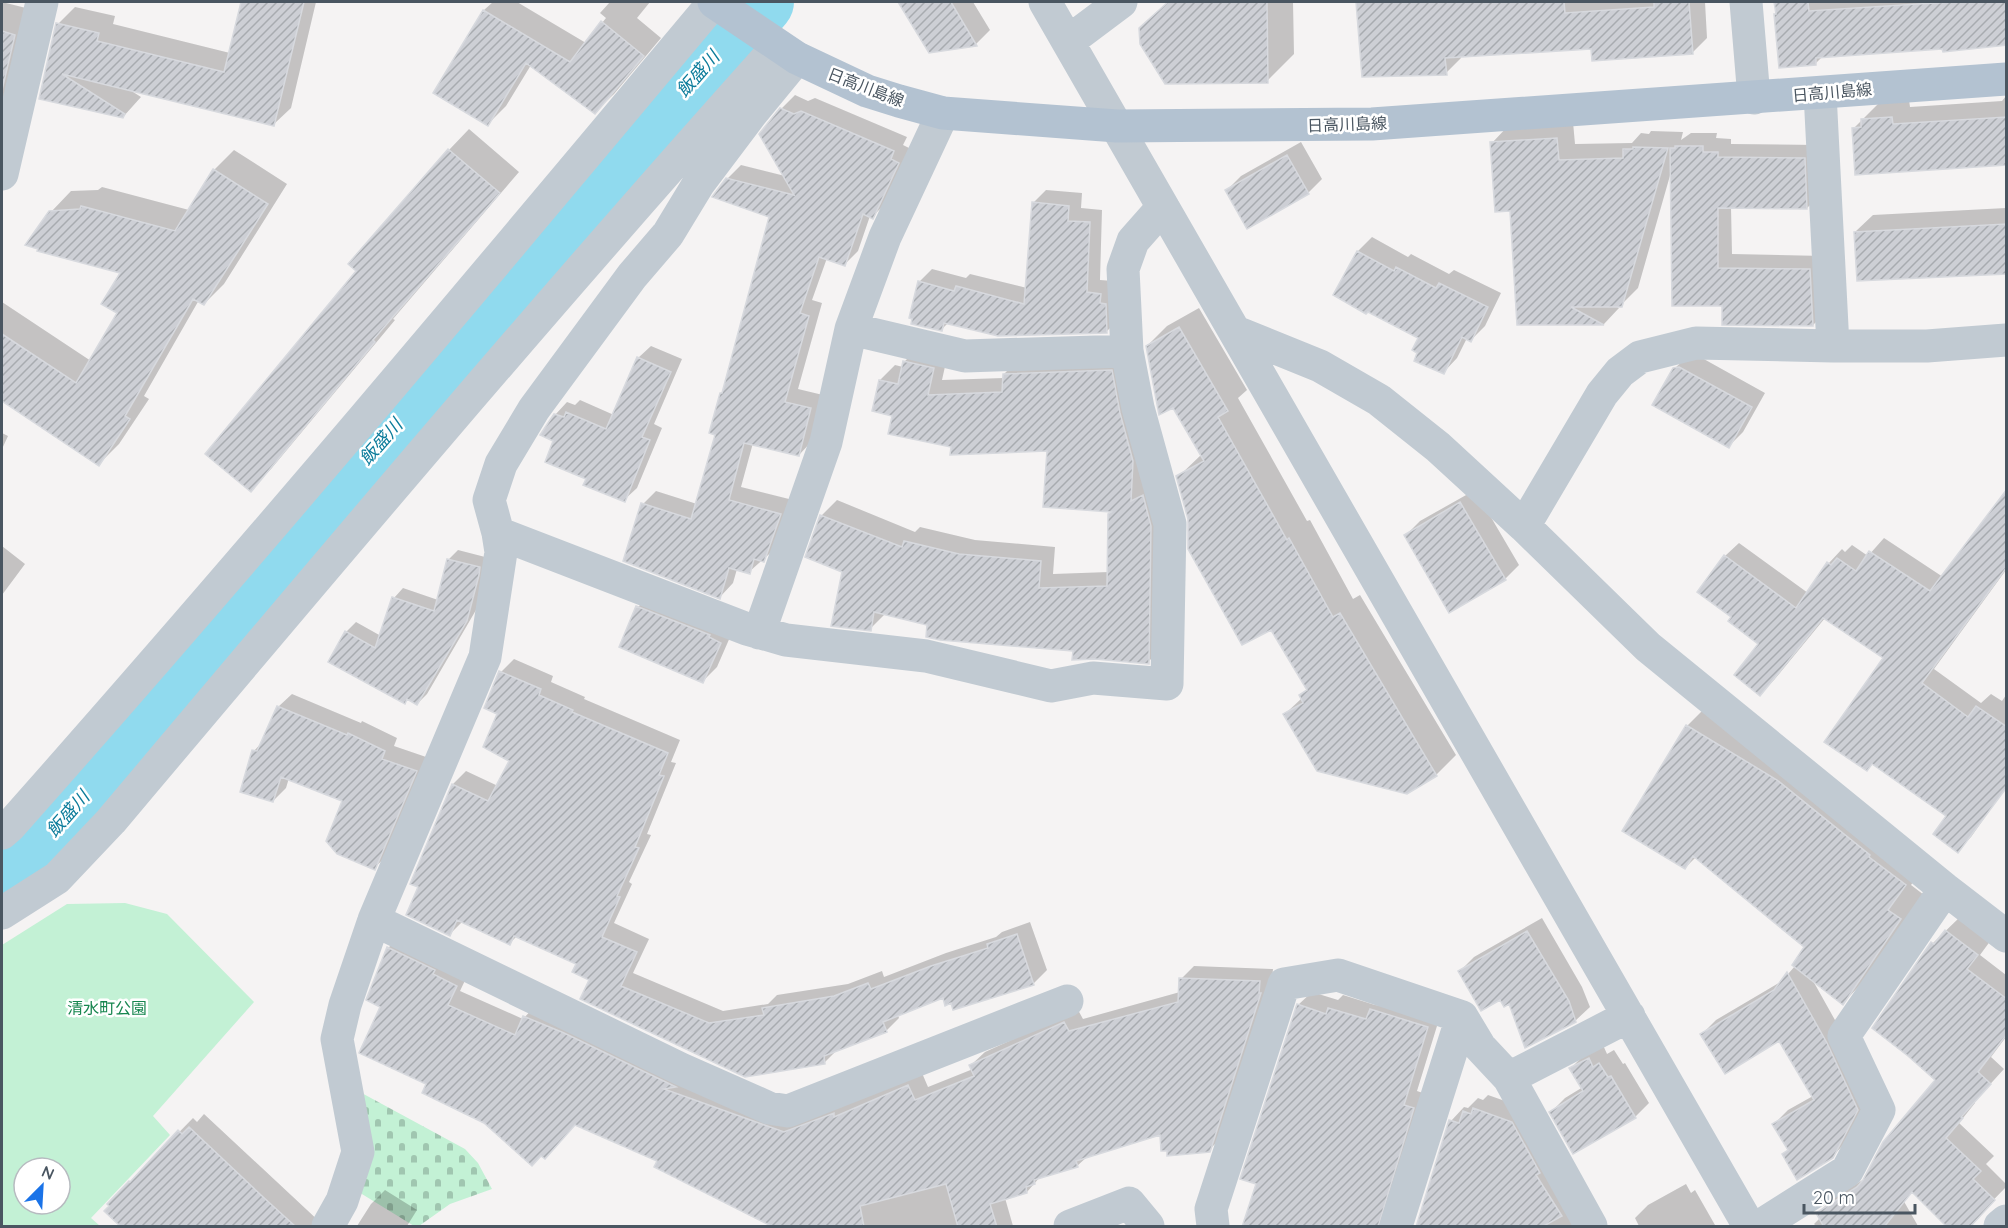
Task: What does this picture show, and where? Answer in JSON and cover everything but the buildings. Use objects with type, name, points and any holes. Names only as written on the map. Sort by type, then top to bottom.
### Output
[{"type":"main road","name":"日高川島線","points":[[717,4],[780,47],[867,91],[943,113],[1117,126],[1372,124],[2007,80]]},
{"type":"street","points":[[2,174],[42,2]]},
{"type":"street","points":[[1046,2],[1749,1227]]},
{"type":"street","points":[[1069,41],[1121,2]]},
{"type":"street","points":[[1746,2],[1754,98]]},
{"type":"street","points":[[2,833],[87,740],[378,403],[717,4]]},
{"type":"street","points":[[328,1227],[342,1201],[358,1152],[337,1039],[345,1005],[374,920],[485,657],[501,552],[489,500],[501,464],[534,409],[632,276],[668,234],[699,183],[751,114],[780,47]]},
{"type":"street","points":[[2,913],[57,878],[111,821],[571,280],[667,170],[780,47]]},
{"type":"street","points":[[1820,93],[1833,346]]},
{"type":"street","points":[[759,633],[826,442],[851,328],[885,237],[943,113]]},
{"type":"street","points":[[498,533],[759,633],[786,640],[926,656],[1051,686],[1093,678],[1167,684],[1170,524],[1138,408],[1127,351],[1123,269],[1133,241],[1163,207]]},
{"type":"street","points":[[851,328],[964,356],[1127,351]]},
{"type":"street","points":[[1236,332],[1320,366],[1379,400],[1438,447],[1524,526],[1648,647],[1945,889],[2007,936]]},
{"type":"street","points":[[1524,526],[1602,394],[1620,372],[1640,357],[1696,342],[1927,346],[2007,340]]},
{"type":"street","points":[[1760,1227],[1847,1171],[1879,1110],[1844,1036],[1945,889]]},
{"type":"street","points":[[374,920],[681,1069],[770,1108],[788,1111],[1067,1001]]},
{"type":"street","points":[[1213,1227],[1211,1209],[1284,984],[1338,975],[1462,1017],[1480,1047],[1509,1078],[1591,1227]]},
{"type":"street","points":[[1509,1078],[1629,1016]]},
{"type":"street","points":[[1396,1227],[1462,1017]]},
{"type":"street","points":[[1070,1227],[1129,1203],[1148,1227]]},
{"type":"street","points":[[2000,1227],[2007,1221]]},
{"type":"green space","name":"清水町公園","points":[[125,903],[167,914],[254,1002],[153,1116],[170,1135],[91,1218],[100,1226],[2,1226],[2,945],[67,904]]},
{"type":"green space","points":[[358,1091],[465,1149],[478,1163],[492,1189],[450,1204],[419,1226],[414,1226],[357,1191]]},
{"type":"waterway","name":"飯盛川","points":[[2,884],[56,831],[232,615],[761,2]]}]
